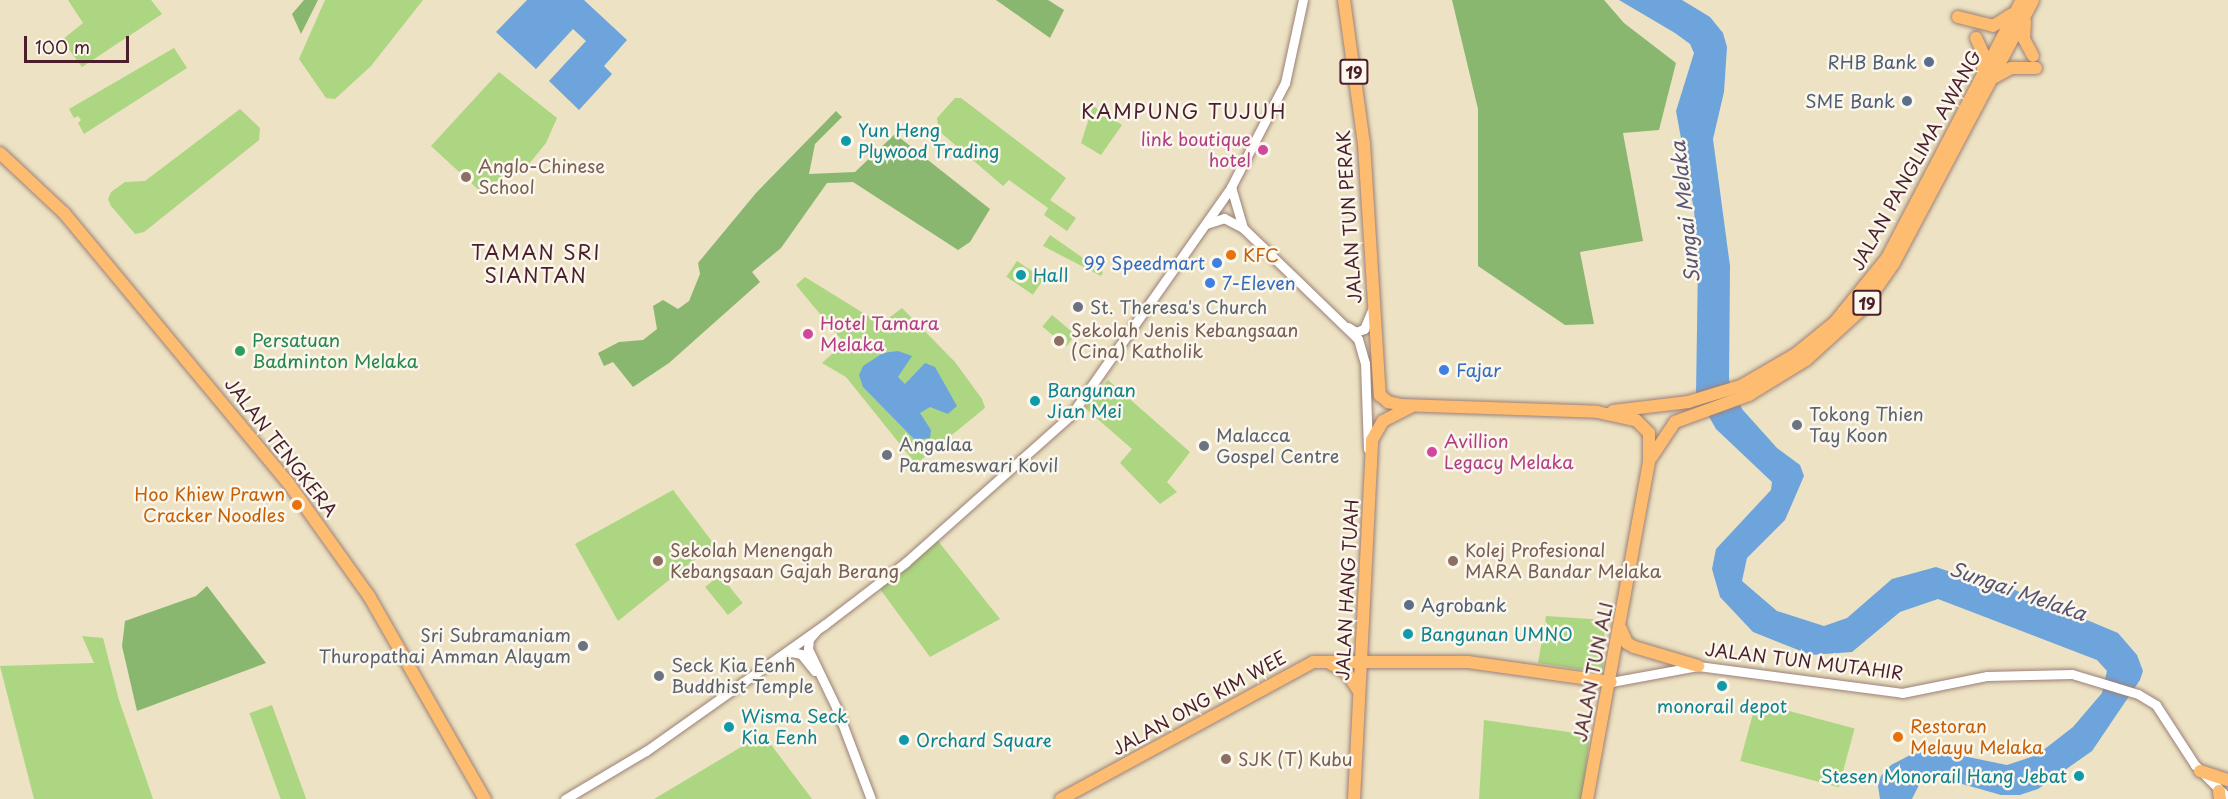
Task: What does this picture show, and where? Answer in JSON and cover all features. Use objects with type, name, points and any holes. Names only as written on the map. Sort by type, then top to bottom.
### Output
[{"type":"main road","name":"JALAN TUN PERAK","points":[[1344,0],[1364,144],[1380,395],[1388,402],[1415,405]]},
{"type":"main road","name":"JALAN PANGLIMA AWANG","points":[[1597,412],[1691,407],[1745,391],[1816,339],[1872,280],[1988,78],[2021,8],[2033,0]]},
{"type":"main road","points":[[1958,17],[1993,26],[2021,8],[2024,39],[2034,62],[2011,68],[1988,78],[1984,55],[1976,38]]},
{"type":"main road","name":"JALAN TENGKERA","points":[[0,153],[64,213],[289,484],[369,596],[485,799]]},
{"type":"main road","name":"JALAN TUN ALI","points":[[1415,405],[1597,412],[1643,425],[1649,434],[1649,462],[1621,628],[1587,799]]},
{"type":"main road","name":"JALAN HANG TUAH","points":[[1354,799],[1372,440],[1383,422],[1415,405]]},
{"type":"main road","name":"JALAN PANGLIMA AWANG","points":[[1649,462],[1669,426],[1691,407]]},
{"type":"main road","points":[[1621,628],[1627,644],[1698,666]]},
{"type":"main road","points":[[1324,660],[1347,673],[1359,691]]},
{"type":"main road","name":"JALAN ONG KIM WEE","points":[[1061,799],[1298,667],[1324,660],[1361,660]]},
{"type":"main road","name":"JALAN TUN MUTAHIR","points":[[1361,660],[1468,662],[1611,682]]},
{"type":"main road","points":[[2200,771],[2228,780]]},
{"type":"street","points":[[565,799],[646,751],[824,625],[932,541],[1071,415],[1231,187],[1285,83],[1303,0]]},
{"type":"street","points":[[1231,187],[1243,228]]},
{"type":"street","points":[[1200,229],[1215,218],[1224,218],[1243,228],[1358,339],[1365,363],[1370,458]]},
{"type":"street","points":[[1345,325],[1360,332],[1373,306]]},
{"type":"street","points":[[824,625],[807,644],[871,799]]},
{"type":"street","points":[[766,664],[795,652],[822,678]]},
{"type":"street","name":"JALAN TUN MUTAHIR","points":[[1611,682],[1698,666],[1890,693],[2018,674],[2072,674],[2138,694],[2164,714],[2200,771],[2222,796]]},
{"type":"green space","points":[[68,0],[151,0],[162,14],[82,67],[62,40],[83,23]]},
{"type":"green space","points":[[304,0],[318,0],[301,34],[292,14]]},
{"type":"green space","points":[[325,0],[423,0],[371,66],[335,99],[326,98],[299,59]]},
{"type":"green space","points":[[996,0],[1048,0],[1064,10],[1050,38]]},
{"type":"green space","points":[[1452,0],[1604,0],[1624,23],[1676,63],[1659,130],[1623,133],[1643,241],[1580,252],[1594,324],[1565,325],[1478,266],[1478,109]]},
{"type":"green space","points":[[174,48],[187,68],[84,134],[78,123],[81,120],[78,116],[74,118],[69,109]]},
{"type":"green space","points":[[499,72],[557,118],[546,143],[520,175],[512,169],[482,193],[431,146]]},
{"type":"green space","points":[[955,98],[961,98],[1066,178],[1050,200],[1076,218],[1067,231],[1044,215],[1048,208],[1009,180],[1003,186],[939,131],[937,118]]},
{"type":"green space","points":[[1093,106],[1122,125],[1101,155],[1081,143]]},
{"type":"green space","points":[[240,109],[260,128],[259,140],[144,232],[135,234],[111,206],[108,199],[111,192],[125,182],[145,181]]},
{"type":"green space","points":[[836,111],[842,117],[815,144],[809,174],[855,172],[895,134],[990,209],[970,242],[958,250],[853,182],[827,183],[781,248],[752,272],[760,282],[669,363],[633,387],[613,362],[604,366],[598,353],[619,342],[643,340],[657,329],[653,306],[663,300],[678,309],[689,301],[700,274],[698,263],[756,193]]},
{"type":"green space","points":[[1050,235],[1103,272],[1101,276],[1043,246]]},
{"type":"green space","points":[[1017,261],[1044,279],[1033,295],[1006,277]]},
{"type":"green space","points":[[805,277],[881,324],[902,308],[955,362],[982,399],[985,408],[916,464],[846,377],[822,363],[844,343],[796,285]]},
{"type":"green space","points":[[1052,315],[1076,335],[1066,346],[1042,326]]},
{"type":"green space","points":[[1108,380],[1190,452],[1167,482],[1177,492],[1160,504],[1120,463],[1132,449],[1085,408]]},
{"type":"green space","points":[[673,490],[714,544],[618,621],[575,544]]},
{"type":"green space","points":[[938,541],[1000,619],[930,657],[880,589]]},
{"type":"green space","points":[[720,575],[743,603],[728,615],[705,587]]},
{"type":"green space","points":[[207,586],[266,663],[137,711],[122,646],[125,621],[196,596]]},
{"type":"green space","points":[[1546,616],[1605,620],[1603,673],[1538,663]]},
{"type":"green space","points":[[82,636],[103,638],[119,700],[153,799],[34,799],[0,666],[94,663]]},
{"type":"green space","points":[[1756,702],[1855,728],[1839,787],[1740,761]]},
{"type":"green space","points":[[272,705],[306,799],[281,799],[249,713]]},
{"type":"green space","points":[[1484,720],[1590,735],[1582,799],[1479,799]]},
{"type":"green space","points":[[763,734],[812,799],[654,799]]},
{"type":"water","points":[[527,0],[584,0],[627,40],[604,66],[612,74],[579,110],[549,81],[586,41],[573,29],[536,69],[496,32]]},
{"type":"water","points":[[1619,0],[1682,0],[1710,17],[1723,33],[1727,47],[1724,92],[1713,139],[1730,266],[1729,380],[1742,409],[1777,448],[1800,465],[1804,476],[1785,520],[1747,558],[1742,581],[1777,611],[1824,626],[1847,618],[1892,579],[1936,567],[1977,581],[1996,582],[2118,633],[2137,655],[2143,671],[2140,680],[2092,751],[2038,789],[2020,795],[2001,795],[1934,776],[1920,783],[1912,799],[1880,799],[1878,786],[1881,776],[1891,765],[1916,752],[1934,750],[2007,765],[2037,755],[2073,727],[2102,693],[2107,671],[2097,660],[1938,599],[1900,612],[1852,652],[1811,655],[1753,632],[1720,597],[1712,569],[1716,549],[1771,490],[1772,482],[1716,429],[1696,394],[1698,263],[1694,210],[1676,111],[1694,53],[1690,44],[1675,33]]},
{"type":"water","points":[[898,351],[912,356],[898,377],[905,384],[925,363],[935,367],[957,406],[948,414],[930,407],[920,413],[931,430],[930,438],[915,440],[863,387],[859,375],[863,366],[883,353]]},
{"type":"place","name":"RHB Bank","points":[[1929,62]]},
{"type":"place","name":"SME Bank","points":[[1907,101]]},
{"type":"place","name":"Yun Heng Plywood Trading","points":[[846,141]]},
{"type":"place","name":"link boutique hotel","points":[[1263,150]]},
{"type":"place","name":"Anglo-Chinese School","points":[[466,177]]},
{"type":"place","name":"KFC","points":[[1231,255]]},
{"type":"place","name":"99 Speedmart","points":[[1217,263]]},
{"type":"place","name":"Hall","points":[[1021,275]]},
{"type":"place","name":"7-Eleven","points":[[1210,283]]},
{"type":"place","name":"St. Theresa's Church","points":[[1078,307]]},
{"type":"place","name":"Hotel Tamara Melaka","points":[[808,334]]},
{"type":"place","name":"Sekolah Jenis Kebangsaan (Cina) Katholik","points":[[1059,341]]},
{"type":"place","name":"Persatuan Badminton Melaka","points":[[240,351]]},
{"type":"place","name":"Fajar","points":[[1444,370]]},
{"type":"place","name":"Bangunan Jian Mei","points":[[1035,401]]},
{"type":"place","name":"Tokong Thien Tay Koon","points":[[1797,425]]},
{"type":"place","name":"Malacca Gospel Centre","points":[[1204,446]]},
{"type":"place","name":"Avillion Legacy Melaka","points":[[1432,452]]},
{"type":"place","name":"Angalaa Parameswari Kovil","points":[[887,455]]},
{"type":"place","name":"Hoo Khiew Prawn Cracker Noodles","points":[[297,505]]},
{"type":"place","name":"Sekolah Menengah Kebangsaan Gajah Berang","points":[[658,561]]},
{"type":"place","name":"Kolej Profesional MARA Bandar Melaka","points":[[1453,561]]},
{"type":"place","name":"Agrobank","points":[[1409,605]]},
{"type":"place","name":"Bangunan UMNO","points":[[1408,634]]},
{"type":"place","name":"Sri Subramaniam Thuropathai Amman Alayam","points":[[583,646]]},
{"type":"place","name":"Seck Kia Eenh Buddhist Temple","points":[[659,676]]},
{"type":"place","name":"monorail depot","points":[[1722,686]]},
{"type":"place","name":"Wisma Seck Kia Eenh","points":[[729,727]]},
{"type":"place","name":"Restoran Melayu Melaka","points":[[1898,737]]},
{"type":"place","name":"Orchard Square","points":[[904,740]]},
{"type":"place","name":"SJK (T) Kubu","points":[[1226,759]]},
{"type":"place","name":"Stesen Monorail Hang Jebat","points":[[2079,776]]},
{"type":"district","name":"KAMPUNG TUJUH","points":[[1184,111]]},
{"type":"district","name":"TAMAN SRI SIANTAN","points":[[536,264]]},
{"type":"water label","name":"Sungai Melaka","points":[[1685,212]]},
{"type":"water label","name":"Sungai Melaka","points":[[2018,591]]}]
